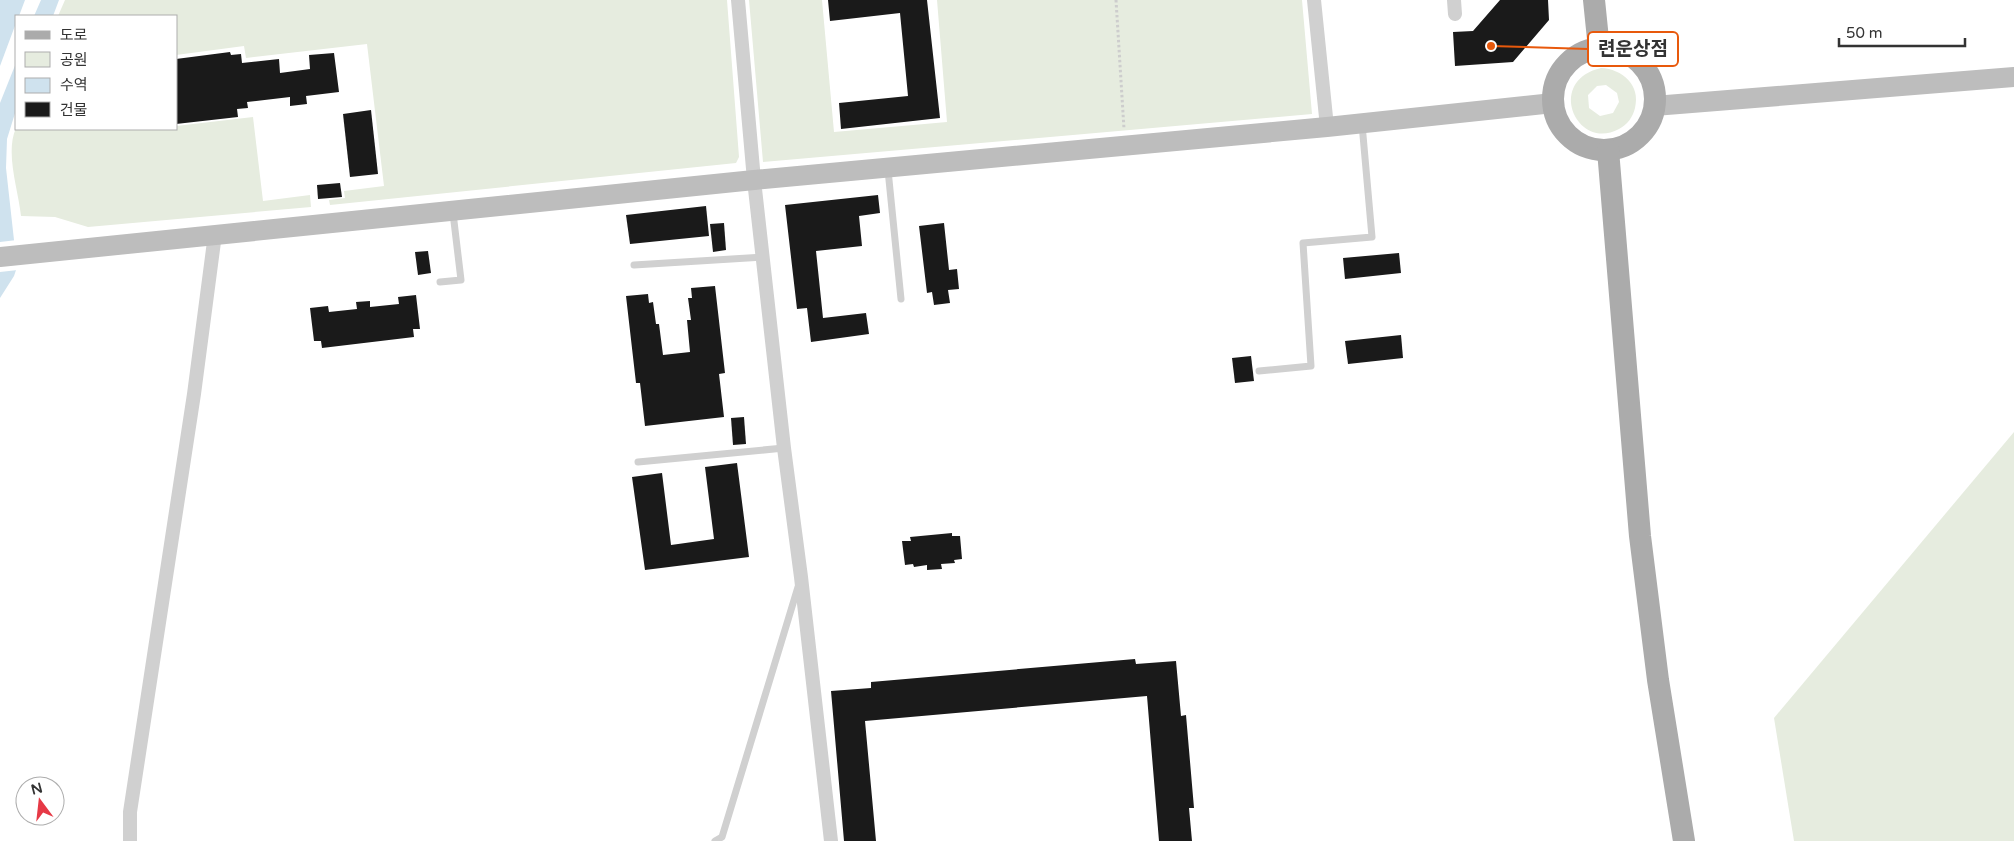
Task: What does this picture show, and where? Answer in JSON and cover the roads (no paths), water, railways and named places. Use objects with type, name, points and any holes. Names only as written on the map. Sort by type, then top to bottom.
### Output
[{"type":"main road","points":[[1594,0],[1599,49]]},
{"type":"main road","points":[[1599,49],[1622,52],[1641,64],[1652,84],[1654,106],[1652,118],[1639,136],[1630,143],[1608,150],[1597,150],[1575,142],[1559,125],[1553,102],[1555,86],[1562,71],[1578,56],[1599,49]]},
{"type":"main road","points":[[1608,150],[1640,536],[1658,680],[1684,841]]},
{"type":"street","points":[[738,0],[754,180],[831,841]]},
{"type":"street","points":[[1314,0],[1327,127]]},
{"type":"street","points":[[1654,106],[2014,77]]},
{"type":"street","points":[[0,257],[754,180],[1362,124],[1553,102]]},
{"type":"street","points":[[130,841],[130,812],[194,394],[216,234]]},
{"type":"lane","points":[[1259,371],[1311,366],[1304,243],[1372,237],[1362,124]]},
{"type":"lane","points":[[888,167],[901,299]]},
{"type":"lane","points":[[440,282],[461,280],[453,210]]},
{"type":"lane","points":[[634,265],[764,257]]},
{"type":"lane","points":[[638,462],[784,448]]},
{"type":"lane","points":[[714,841],[722,837],[801,577]]},
{"type":"water","points":[[0,0],[25,0],[19,15],[15,15],[15,26],[0,66]]},
{"type":"water","points":[[41,0],[59,0],[53,15],[34,15]]},
{"type":"water","points":[[15,66],[15,113],[7,139],[6,168],[17,267],[14,276],[0,298],[0,103]]},
{"type":"place","name":"련운상점","points":[[1491,46]]}]
